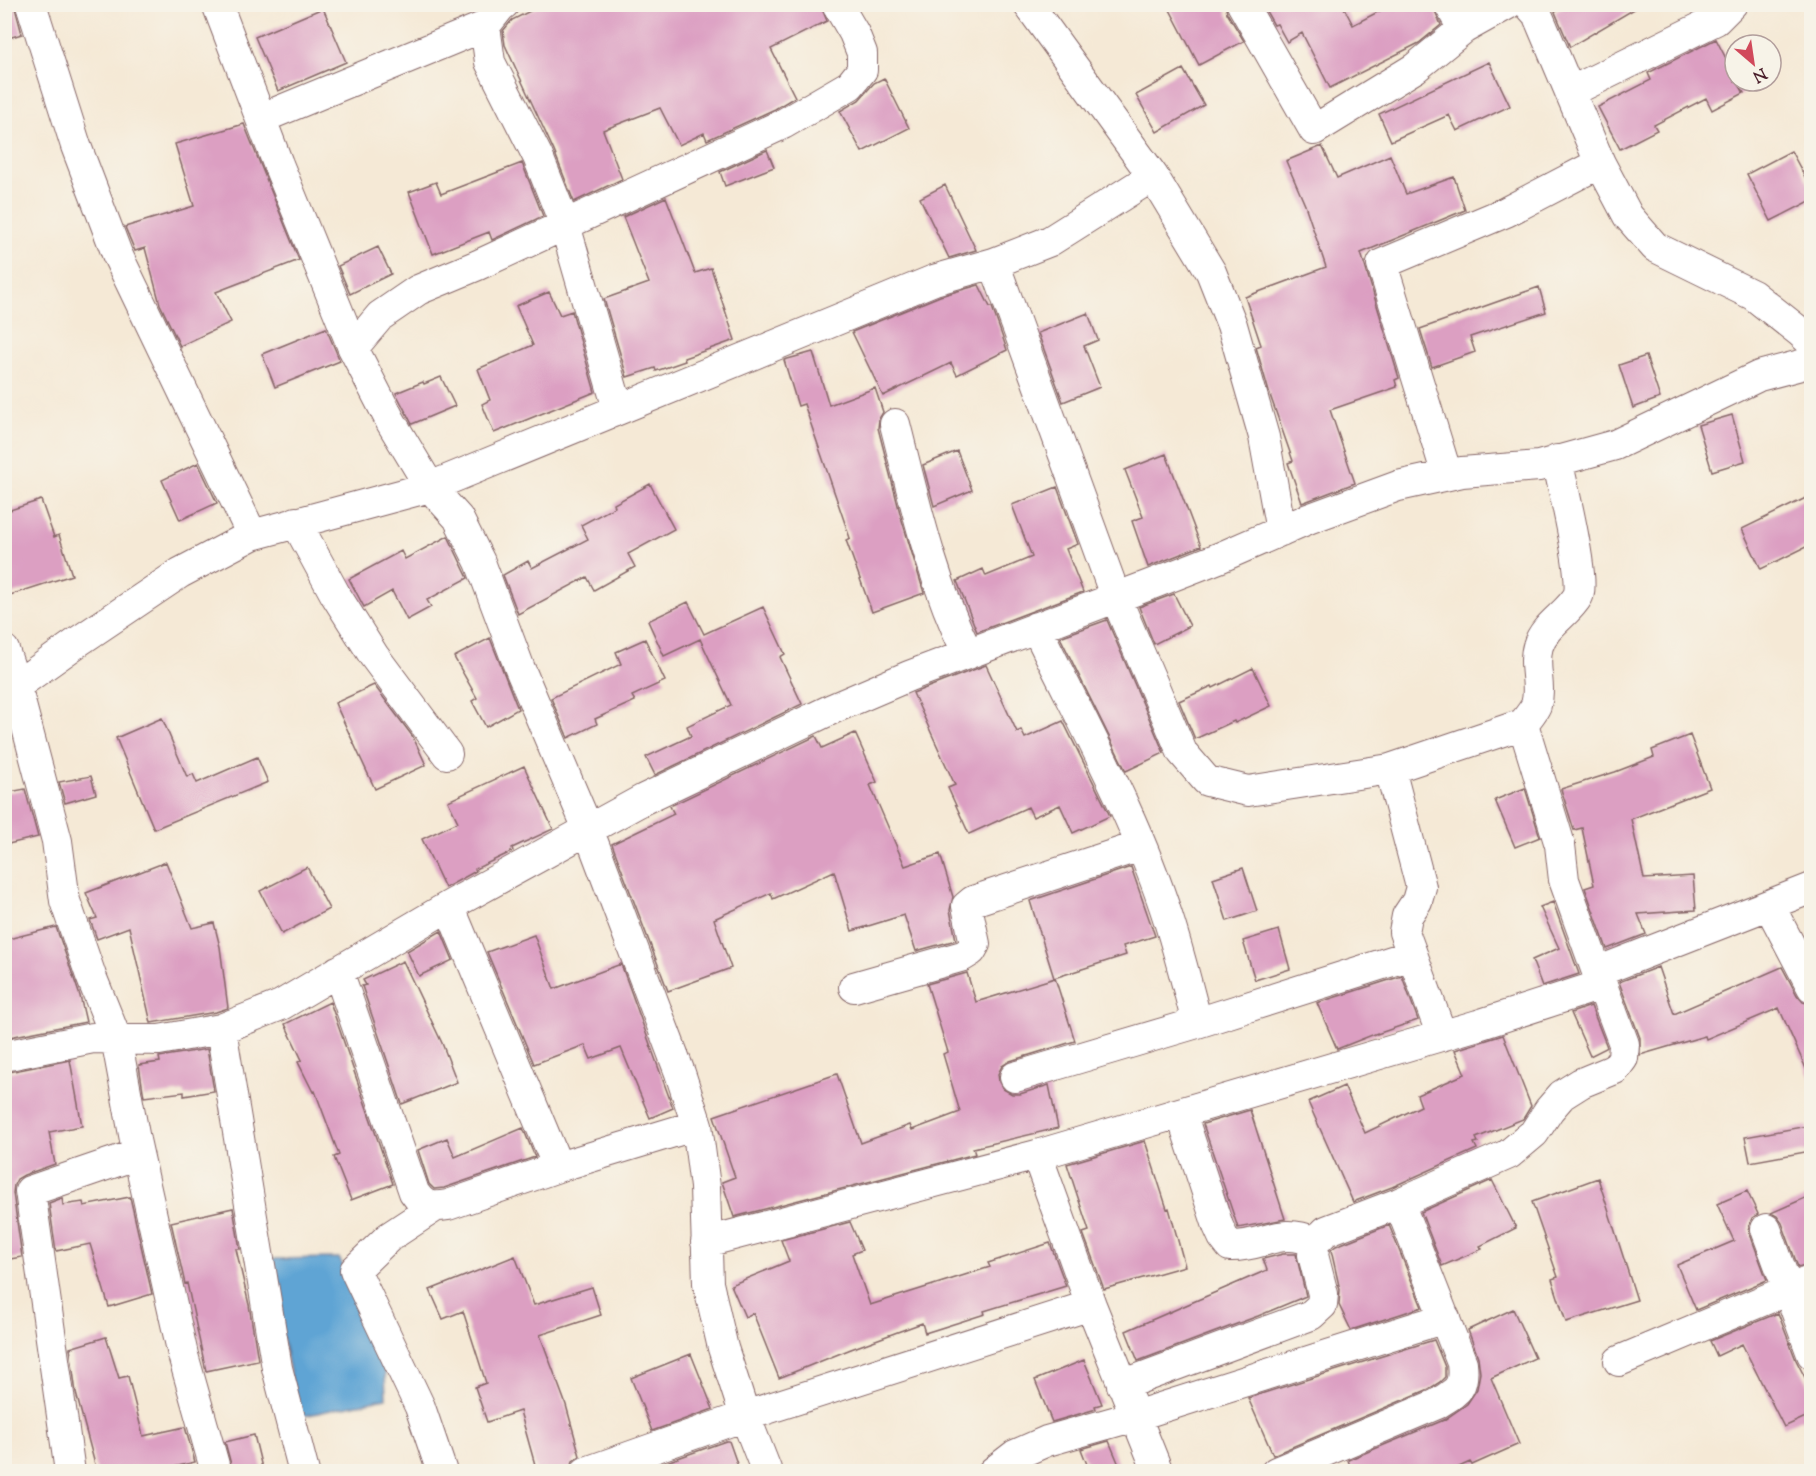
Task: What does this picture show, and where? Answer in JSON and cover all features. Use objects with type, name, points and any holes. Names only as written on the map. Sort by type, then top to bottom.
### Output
[{"type":"street","points":[[31,4],[76,146],[117,254],[252,535]]},
{"type":"street","points":[[218,4],[278,164],[353,348],[391,422],[430,487],[458,518],[480,562],[525,679],[588,829],[680,1073],[696,1125],[705,1187],[708,1283],[723,1348],[745,1416],[767,1472]]},
{"type":"street","points":[[353,348],[380,316],[418,291],[783,124],[850,85],[862,70],[862,53],[854,33],[837,4]]},
{"type":"street","points":[[1028,4],[1153,176],[1211,272],[1232,325],[1264,437],[1281,531]]},
{"type":"street","points":[[1242,4],[1314,130],[1415,68],[1456,17],[1508,4]]},
{"type":"street","points":[[1528,4],[1537,14],[1600,163],[1628,216],[1655,247],[1753,295],[1812,343]]},
{"type":"street","points":[[1570,92],[1716,20],[1733,5]]},
{"type":"street","points":[[262,118],[495,15],[490,62],[538,157],[565,225],[618,409]]},
{"type":"street","points":[[1447,475],[1382,264],[1506,212],[1600,163]]},
{"type":"street","points":[[10,688],[180,573],[252,535],[430,487],[934,280],[994,263],[1050,241],[1153,176]]},
{"type":"street","points":[[994,263],[1116,598],[1182,752],[1207,781],[1248,791],[1390,770],[1523,724],[1536,705],[1538,683],[1535,664],[1538,644],[1551,624],[1568,611],[1580,593],[1579,573],[1557,460]]},
{"type":"street","points":[[4,1056],[93,1038],[159,1040],[221,1029],[281,1005],[449,906],[644,798],[832,709],[909,676],[1116,598],[1221,557],[1308,519],[1398,486],[1462,472],[1539,466],[1615,445],[1758,376],[1812,362]]},
{"type":"street","points":[[895,424],[927,551],[951,619],[968,654]]},
{"type":"street","points":[[296,522],[335,594],[374,656],[447,754]]},
{"type":"street","points":[[1035,627],[1120,798],[1140,846],[1168,917],[1197,1023]]},
{"type":"street","points":[[4,650],[10,688],[57,841],[65,901],[116,1038],[138,1154],[183,1355],[216,1472]]},
{"type":"street","points":[[1122,1385],[1311,1315],[1322,1305],[1323,1294],[1313,1255],[1315,1242],[1326,1231],[1399,1203],[1509,1154],[1534,1133],[1562,1095],[1581,1083],[1615,1069],[1623,1058],[1624,1044],[1564,880],[1560,845],[1523,724]]},
{"type":"street","points":[[1390,770],[1421,886],[1417,901],[1407,916],[1404,932],[1442,1036]]},
{"type":"street","points":[[854,987],[963,956],[971,951],[975,944],[967,915],[967,906],[973,901],[1140,846]]},
{"type":"street","points":[[706,1242],[1037,1155],[1442,1036],[1599,979],[1812,888]]},
{"type":"street","points":[[1769,905],[1812,987]]},
{"type":"street","points":[[449,906],[558,1167]]},
{"type":"street","points":[[1014,1077],[1197,1023],[1411,955]]},
{"type":"street","points":[[339,971],[414,1192],[422,1203],[433,1208]]},
{"type":"street","points":[[221,1029],[277,1368],[304,1472]]},
{"type":"street","points":[[1181,1113],[1218,1226],[1230,1246],[1241,1246],[1287,1235],[1300,1236],[1315,1242]]},
{"type":"street","points":[[442,1472],[420,1407],[355,1270],[389,1237],[433,1208],[696,1125]]},
{"type":"street","points":[[70,1472],[30,1191],[138,1154]]},
{"type":"street","points":[[1037,1155],[1091,1305],[1158,1472]]},
{"type":"street","points":[[1276,1472],[1437,1404],[1456,1392],[1464,1378],[1462,1363],[1399,1203]]},
{"type":"street","points":[[1767,1229],[1800,1284],[1812,1354]]},
{"type":"street","points":[[1619,1361],[1800,1284]]},
{"type":"street","points":[[585,1472],[745,1416],[1091,1305]]},
{"type":"street","points":[[993,1472],[1015,1455],[1047,1441],[1135,1416],[1445,1318]]},
{"type":"water","points":[[339,1258],[384,1346],[386,1398],[299,1417],[267,1259]]},
{"type":"building","points":[[4,4],[14,4],[22,34],[5,39]]},
{"type":"building","points":[[544,4],[820,4],[827,21],[771,49],[795,97],[775,109],[707,140],[704,133],[679,145],[660,108],[603,130],[622,179],[574,202],[554,151],[505,45],[503,31],[512,20]]},
{"type":"building","points":[[1167,4],[1225,4],[1227,13],[1244,41],[1199,65]]},
{"type":"building","points":[[1262,4],[1342,4],[1353,25],[1393,4],[1432,4],[1441,25],[1419,43],[1330,88],[1302,33],[1287,42]]},
{"type":"building","points":[[1568,4],[1643,4],[1570,47],[1555,12]]},
{"type":"building","points":[[323,8],[346,62],[278,91],[255,37]]},
{"type":"building","points":[[1716,39],[1723,53],[1723,93],[1744,93],[1712,110],[1706,98],[1654,125],[1657,130],[1620,149],[1598,107],[1651,80],[1648,73]]},
{"type":"building","points":[[1489,62],[1510,106],[1457,131],[1449,115],[1391,141],[1379,114]]},
{"type":"building","points":[[1183,69],[1204,105],[1157,132],[1136,95]]},
{"type":"building","points":[[884,78],[909,128],[862,152],[840,111],[859,100],[874,83]]},
{"type":"building","points":[[244,124],[299,260],[216,292],[231,322],[180,346],[160,304],[145,248],[135,251],[125,227],[194,206],[175,144]]},
{"type":"building","points":[[1322,146],[1337,178],[1390,155],[1406,194],[1454,177],[1465,210],[1361,253],[1399,378],[1395,380],[1397,387],[1330,410],[1355,483],[1302,503],[1288,463],[1293,461],[1269,392],[1256,347],[1261,345],[1245,297],[1326,267],[1305,205],[1286,161]]},
{"type":"building","points":[[767,150],[774,167],[725,186],[720,172]]},
{"type":"building","points":[[1791,151],[1812,190],[1812,200],[1771,221],[1747,174]]},
{"type":"building","points":[[522,163],[543,216],[492,240],[489,232],[433,254],[409,192],[436,182],[441,194]]},
{"type":"building","points":[[945,185],[976,250],[949,258],[920,198]]},
{"type":"building","points":[[666,197],[695,273],[711,268],[735,340],[684,358],[685,361],[656,371],[655,368],[627,377],[604,299],[649,283],[623,217]]},
{"type":"building","points":[[378,247],[391,274],[350,294],[338,266]]},
{"type":"building","points":[[979,285],[992,307],[1007,350],[957,375],[951,363],[883,396],[852,332],[940,296]]},
{"type":"building","points":[[1539,287],[1546,312],[1470,337],[1475,352],[1432,367],[1420,329]]},
{"type":"building","points":[[549,292],[560,315],[572,311],[595,392],[494,433],[482,404],[490,400],[478,369],[533,345],[516,306]]},
{"type":"building","points":[[1088,313],[1098,340],[1084,346],[1100,387],[1063,402],[1038,333]]},
{"type":"building","points":[[326,328],[340,361],[275,387],[262,354]]},
{"type":"building","points":[[813,352],[829,405],[875,388],[883,412],[878,428],[924,593],[872,612],[846,540],[850,538],[804,404],[798,406],[784,360]]},
{"type":"building","points":[[1646,356],[1660,398],[1633,408],[1619,365]]},
{"type":"building","points":[[441,377],[455,406],[412,424],[396,393]]},
{"type":"building","points":[[1732,415],[1745,461],[1712,471],[1698,425]]},
{"type":"building","points":[[957,451],[972,490],[934,506],[923,465]]},
{"type":"building","points":[[1166,454],[1201,546],[1148,567],[1132,521],[1143,517],[1125,470]]},
{"type":"building","points":[[198,463],[217,503],[180,520],[162,480]]},
{"type":"building","points":[[650,484],[674,529],[628,554],[635,567],[594,590],[587,577],[518,614],[503,575],[528,561],[532,568],[588,539],[581,525],[615,507],[614,504]]},
{"type":"building","points":[[1057,487],[1078,544],[1066,549],[1083,592],[977,632],[957,581],[983,569],[986,576],[1032,557],[1012,505]]},
{"type":"building","points":[[1812,495],[1812,544],[1761,569],[1742,529]]},
{"type":"building","points":[[41,500],[54,537],[59,535],[72,575],[4,597],[4,512]]},
{"type":"building","points":[[448,536],[468,578],[427,600],[431,607],[407,620],[392,591],[364,607],[349,579],[401,551],[405,559]]},
{"type":"building","points":[[1174,594],[1190,626],[1154,644],[1139,607]]},
{"type":"building","points":[[688,602],[704,634],[763,607],[785,654],[780,657],[802,704],[655,775],[646,757],[691,736],[687,726],[731,705],[700,639],[664,656],[648,621]]},
{"type":"building","points":[[1107,620],[1164,753],[1126,771],[1060,637]]},
{"type":"building","points":[[490,638],[518,709],[486,727],[472,701],[477,698],[454,657]]},
{"type":"building","points":[[645,639],[665,681],[632,696],[635,701],[595,719],[597,724],[568,738],[551,698],[621,664],[616,652]]},
{"type":"building","points":[[986,665],[1017,732],[1021,730],[1025,738],[1063,721],[1110,816],[1073,833],[1060,805],[1033,817],[1028,807],[969,834],[948,788],[955,785],[913,693]]},
{"type":"building","points":[[1253,668],[1271,706],[1195,739],[1179,701],[1212,686],[1213,688]]},
{"type":"building","points":[[374,685],[413,737],[426,765],[375,789],[335,703]]},
{"type":"building","points":[[162,718],[187,777],[193,774],[197,783],[257,757],[268,782],[154,829],[116,738]]},
{"type":"building","points":[[855,733],[877,782],[870,785],[905,866],[940,854],[953,897],[950,910],[956,940],[916,951],[904,915],[852,931],[834,871],[773,899],[771,893],[714,919],[731,968],[668,991],[612,844],[674,814],[670,806],[816,736],[822,748]]},
{"type":"building","points":[[1690,735],[1710,788],[1631,819],[1644,879],[1693,876],[1696,910],[1638,914],[1646,934],[1607,949],[1585,888],[1594,885],[1582,828],[1574,830],[1561,789],[1654,757],[1652,750]]},
{"type":"building","points":[[524,766],[553,829],[512,848],[513,851],[475,869],[476,871],[445,888],[422,839],[458,822],[448,801]]},
{"type":"building","points":[[91,776],[96,794],[65,803],[59,782]]},
{"type":"building","points":[[1525,788],[1540,837],[1515,847],[1495,800]]},
{"type":"building","points":[[25,789],[38,837],[4,845],[4,793]]},
{"type":"building","points":[[166,862],[192,928],[214,923],[220,947],[228,1008],[151,1023],[129,927],[97,939],[90,920],[97,918],[86,893]]},
{"type":"building","points":[[307,867],[329,909],[282,934],[260,891]]},
{"type":"building","points":[[1131,867],[1155,936],[1123,946],[1126,955],[1054,978],[1030,901]]},
{"type":"building","points":[[1243,868],[1257,911],[1227,921],[1213,878]]},
{"type":"building","points":[[1553,902],[1579,974],[1542,986],[1532,960],[1559,948],[1540,907]]},
{"type":"building","points":[[56,927],[80,996],[86,1022],[4,1038],[4,940]]},
{"type":"building","points":[[1279,930],[1290,969],[1255,980],[1243,941]]},
{"type":"building","points":[[441,931],[453,960],[419,976],[407,951]]},
{"type":"building","points":[[534,935],[554,989],[621,964],[673,1108],[650,1118],[621,1048],[591,1059],[585,1045],[534,1064],[487,952]]},
{"type":"building","points":[[403,961],[442,1043],[457,1082],[402,1104],[362,986],[366,985],[363,980]]},
{"type":"building","points":[[1658,967],[1674,1014],[1782,967],[1797,995],[1803,1002],[1812,1004],[1812,1082],[1779,1008],[1706,1039],[1705,1036],[1640,1055],[1640,1038],[1619,982]]},
{"type":"building","points":[[967,973],[976,1002],[1055,978],[1075,1041],[1010,1061],[1002,1066],[998,1074],[1003,1089],[1012,1094],[1020,1094],[1049,1085],[1058,1128],[973,1148],[975,1154],[734,1217],[722,1182],[735,1177],[714,1116],[837,1074],[861,1143],[910,1125],[912,1130],[960,1112],[943,1054],[948,1052],[927,984]]},
{"type":"building","points":[[1402,976],[1418,1020],[1337,1049],[1317,1003]]},
{"type":"building","points":[[330,1002],[393,1184],[351,1200],[334,1157],[339,1155],[315,1091],[313,1092],[298,1062],[302,1060],[285,1024]]},
{"type":"building","points":[[1591,1006],[1607,1047],[1590,1056],[1571,1013]]},
{"type":"building","points":[[1503,1035],[1531,1106],[1523,1119],[1476,1138],[1478,1142],[1474,1143],[1477,1149],[1353,1202],[1308,1102],[1344,1086],[1365,1133],[1421,1106],[1417,1095],[1465,1074],[1455,1050]]},
{"type":"building","points":[[207,1049],[214,1091],[184,1096],[184,1092],[144,1097],[139,1065],[160,1062],[159,1057]]},
{"type":"building","points":[[70,1060],[82,1126],[49,1132],[55,1164],[17,1179],[13,1193],[22,1257],[4,1260],[4,1073]]},
{"type":"building","points":[[1250,1110],[1285,1219],[1238,1228],[1203,1124]]},
{"type":"building","points":[[1807,1126],[1811,1151],[1750,1162],[1745,1137]]},
{"type":"building","points":[[523,1128],[535,1157],[444,1188],[434,1189],[429,1184],[418,1150],[447,1138],[455,1157]]},
{"type":"building","points":[[1145,1141],[1167,1209],[1169,1208],[1185,1266],[1104,1289],[1083,1233],[1089,1231],[1067,1164]]},
{"type":"building","points":[[1598,1178],[1637,1300],[1566,1322],[1552,1279],[1558,1277],[1532,1202]]},
{"type":"building","points":[[1492,1180],[1516,1228],[1480,1246],[1482,1249],[1442,1266],[1421,1212]]},
{"type":"building","points":[[1747,1191],[1758,1214],[1752,1218],[1749,1226],[1750,1234],[1767,1280],[1696,1310],[1677,1265],[1734,1241],[1717,1204]]},
{"type":"building","points":[[1812,1195],[1812,1263],[1798,1267],[1782,1223],[1777,1216],[1771,1213]]},
{"type":"building","points":[[130,1197],[152,1294],[109,1307],[90,1244],[56,1251],[49,1203],[62,1198],[63,1205],[83,1202],[84,1206]]},
{"type":"building","points":[[233,1208],[240,1249],[236,1249],[249,1305],[258,1360],[206,1371],[171,1222]]},
{"type":"building","points":[[850,1222],[862,1250],[852,1254],[870,1305],[990,1267],[988,1263],[1050,1243],[1066,1286],[984,1311],[985,1314],[925,1333],[922,1323],[779,1378],[753,1313],[745,1317],[731,1285],[789,1261],[781,1240]]},
{"type":"building","points":[[1389,1225],[1422,1307],[1351,1330],[1339,1305],[1340,1290],[1331,1250]]},
{"type":"building","points":[[1283,1254],[1296,1254],[1306,1296],[1138,1361],[1126,1331],[1267,1270],[1263,1259]]},
{"type":"building","points":[[515,1256],[534,1305],[592,1287],[601,1315],[540,1335],[566,1405],[580,1456],[573,1461],[569,1472],[537,1472],[520,1411],[487,1422],[475,1387],[486,1383],[463,1311],[443,1319],[430,1290]]},
{"type":"building","points":[[1513,1309],[1535,1358],[1491,1378],[1519,1444],[1472,1465],[1470,1462],[1448,1472],[1352,1472],[1348,1460],[1444,1420],[1467,1404],[1477,1389],[1480,1373],[1478,1357],[1468,1330]]},
{"type":"building","points":[[1778,1313],[1796,1360],[1812,1391],[1812,1414],[1784,1427],[1742,1344],[1717,1356],[1710,1341]]},
{"type":"building","points":[[106,1337],[119,1378],[128,1376],[143,1436],[185,1427],[195,1462],[153,1472],[97,1472],[76,1393],[70,1348]]},
{"type":"building","points":[[1434,1340],[1445,1367],[1445,1377],[1440,1382],[1429,1389],[1273,1455],[1248,1398]]},
{"type":"building","points":[[691,1354],[713,1409],[652,1431],[631,1378]]},
{"type":"building","points":[[1084,1360],[1102,1404],[1095,1406],[1096,1409],[1052,1422],[1035,1380]]},
{"type":"building","points":[[254,1435],[263,1472],[233,1472],[225,1442]]},
{"type":"building","points":[[729,1441],[740,1472],[668,1472],[664,1463]]},
{"type":"building","points":[[1109,1441],[1122,1472],[1090,1472],[1081,1449]]}]
